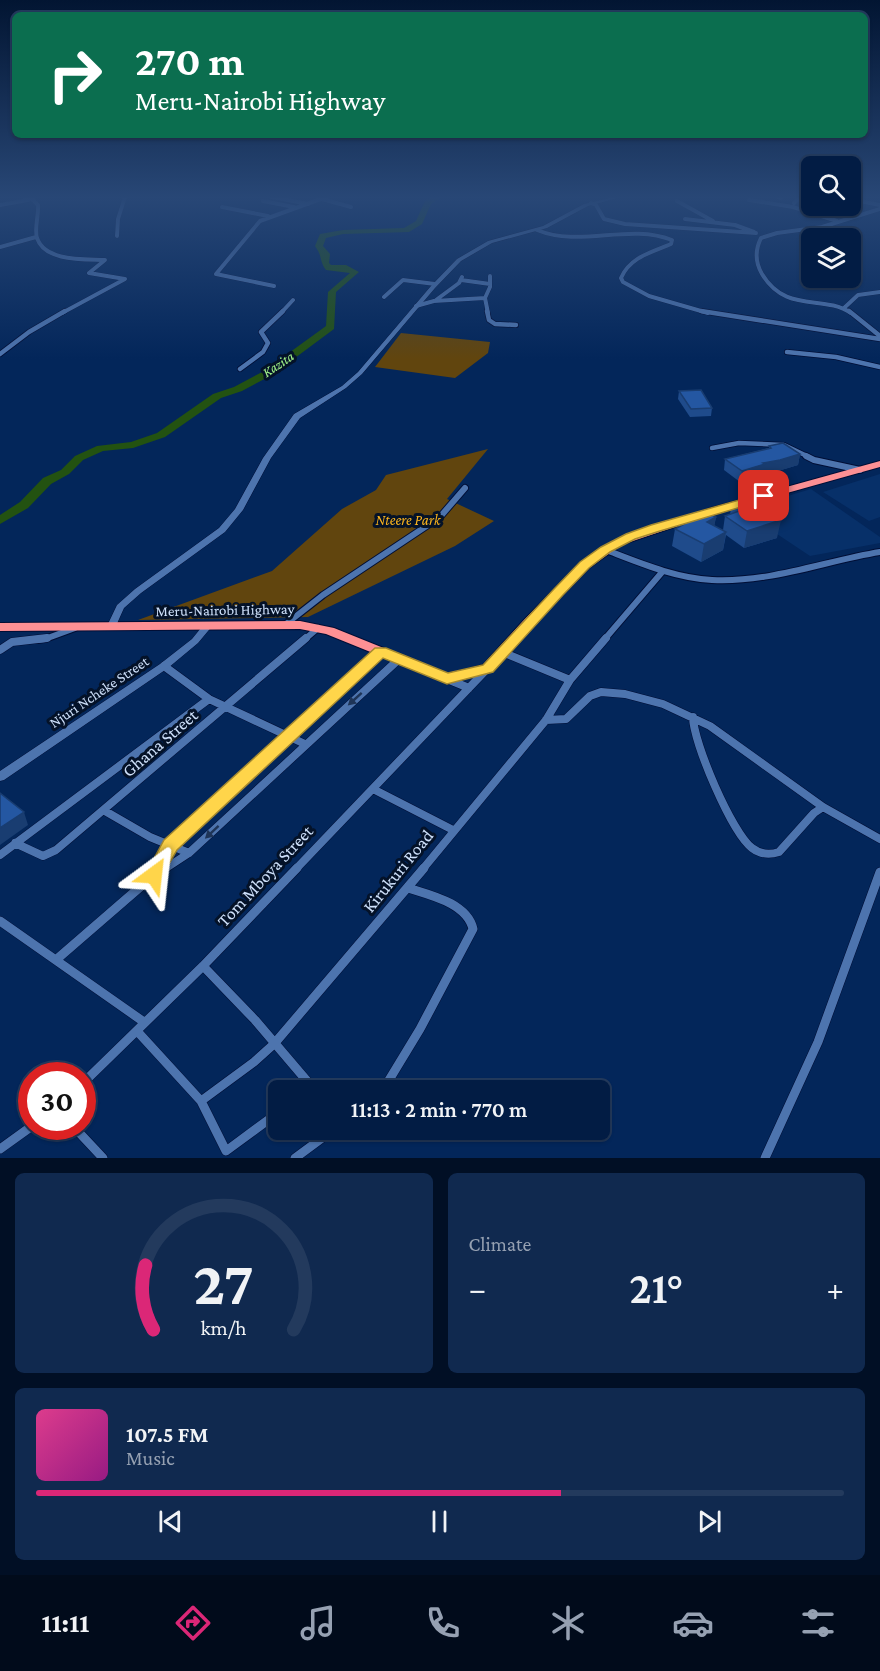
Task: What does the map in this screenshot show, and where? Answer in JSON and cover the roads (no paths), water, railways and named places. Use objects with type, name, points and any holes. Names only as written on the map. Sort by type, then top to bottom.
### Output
[{"type":"highway","points":[[447,679],[488,668],[585,565],[605,550],[630,537],[880,464]]},
{"type":"highway","name":"Meru-Nairobi Highway","points":[[0,627],[286,624],[318,628],[447,679]]},
{"type":"street","points":[[0,354],[39,327],[125,279],[89,273],[105,260],[55,255],[48,251]]},
{"type":"street","points":[[235,251],[216,274],[235,276],[255,285],[274,286]]},
{"type":"street","points":[[112,626],[120,607],[138,591],[222,530],[233,519],[267,459],[297,416],[344,387],[360,373],[435,284],[459,260],[473,251]]},
{"type":"street","points":[[654,251],[642,256],[624,270],[622,282],[656,298],[687,307],[802,327],[880,337]]},
{"type":"street","points":[[758,251],[756,258],[761,274],[772,288],[797,300],[844,308],[852,312],[858,320],[880,337]]},
{"type":"street","points":[[490,276],[485,298],[489,320],[495,324],[516,325]]},
{"type":"street","points":[[434,301],[462,278],[490,284]]},
{"type":"street","points":[[384,297],[403,280],[435,284]]},
{"type":"street","points":[[844,308],[858,296],[880,292]]},
{"type":"street","points":[[416,306],[434,301],[485,298]]},
{"type":"street","points":[[240,369],[265,350],[268,342],[261,333],[264,326],[282,314],[293,300]]},
{"type":"street","points":[[787,352],[836,357],[880,367]]},
{"type":"street","points":[[712,448],[739,443],[784,445],[814,460],[860,470]]},
{"type":"street","points":[[286,624],[322,595],[440,517],[465,488]]},
{"type":"street","points":[[605,550],[663,571],[713,580],[772,574],[880,552]]},
{"type":"street","name":"Kirukuri Road","points":[[201,1101],[254,1062],[274,1044],[408,888],[453,830],[546,720],[570,680],[663,571]]},
{"type":"street","name":"Njuri Ncheke Street","points":[[0,777],[164,666],[195,641],[208,625]]},
{"type":"street","points":[[0,650],[12,642],[45,639],[79,627]]},
{"type":"street","name":"Ghana Street","points":[[15,843],[46,856],[105,811],[318,628]]},
{"type":"street","points":[[154,875],[171,845],[381,652]]},
{"type":"street","points":[[502,652],[570,680]]},
{"type":"street","points":[[57,958],[154,875],[189,853],[398,660]]},
{"type":"street","points":[[164,666],[209,699],[305,744]]},
{"type":"street","name":"Tom Mboya Street","points":[[96,1070],[203,966],[488,668]]},
{"type":"street","points":[[447,679],[469,688]]},
{"type":"street","points":[[546,720],[566,719],[590,696],[610,692],[663,704],[693,717],[758,758],[823,807],[880,839]]},
{"type":"street","points":[[0,855],[209,699]]},
{"type":"street","points":[[693,717],[691,726],[705,760],[732,820],[750,847],[772,855],[779,852],[814,813],[823,807]]},
{"type":"street","points":[[372,789],[453,830]]},
{"type":"street","points":[[105,811],[134,828],[189,853]]},
{"type":"street","points":[[765,1158],[818,1042],[880,872]]},
{"type":"street","points":[[389,1080],[420,1029],[473,929],[469,916],[460,909],[408,888]]},
{"type":"street","points":[[0,921],[57,958],[144,1022]]},
{"type":"street","points":[[203,966],[255,1020],[306,1080]]},
{"type":"street","points":[[136,1031],[201,1101],[228,1154],[268,1121]]},
{"type":"street","points":[[0,1149],[18,1136]]},
{"type":"street","points":[[86,1140],[103,1158]]},
{"type":"street","points":[[294,1158],[319,1140]]},
{"type":"waterway","name":"Kazita","points":[[0,520],[24,505],[47,481],[65,472],[79,458],[101,448],[133,445],[161,435],[217,396],[238,389],[268,373],[331,327],[332,292],[355,272],[346,268],[329,268],[325,263],[326,254],[323,251]]},
{"type":"park label","name":"Nteere Park","points":[[408,520]]}]
